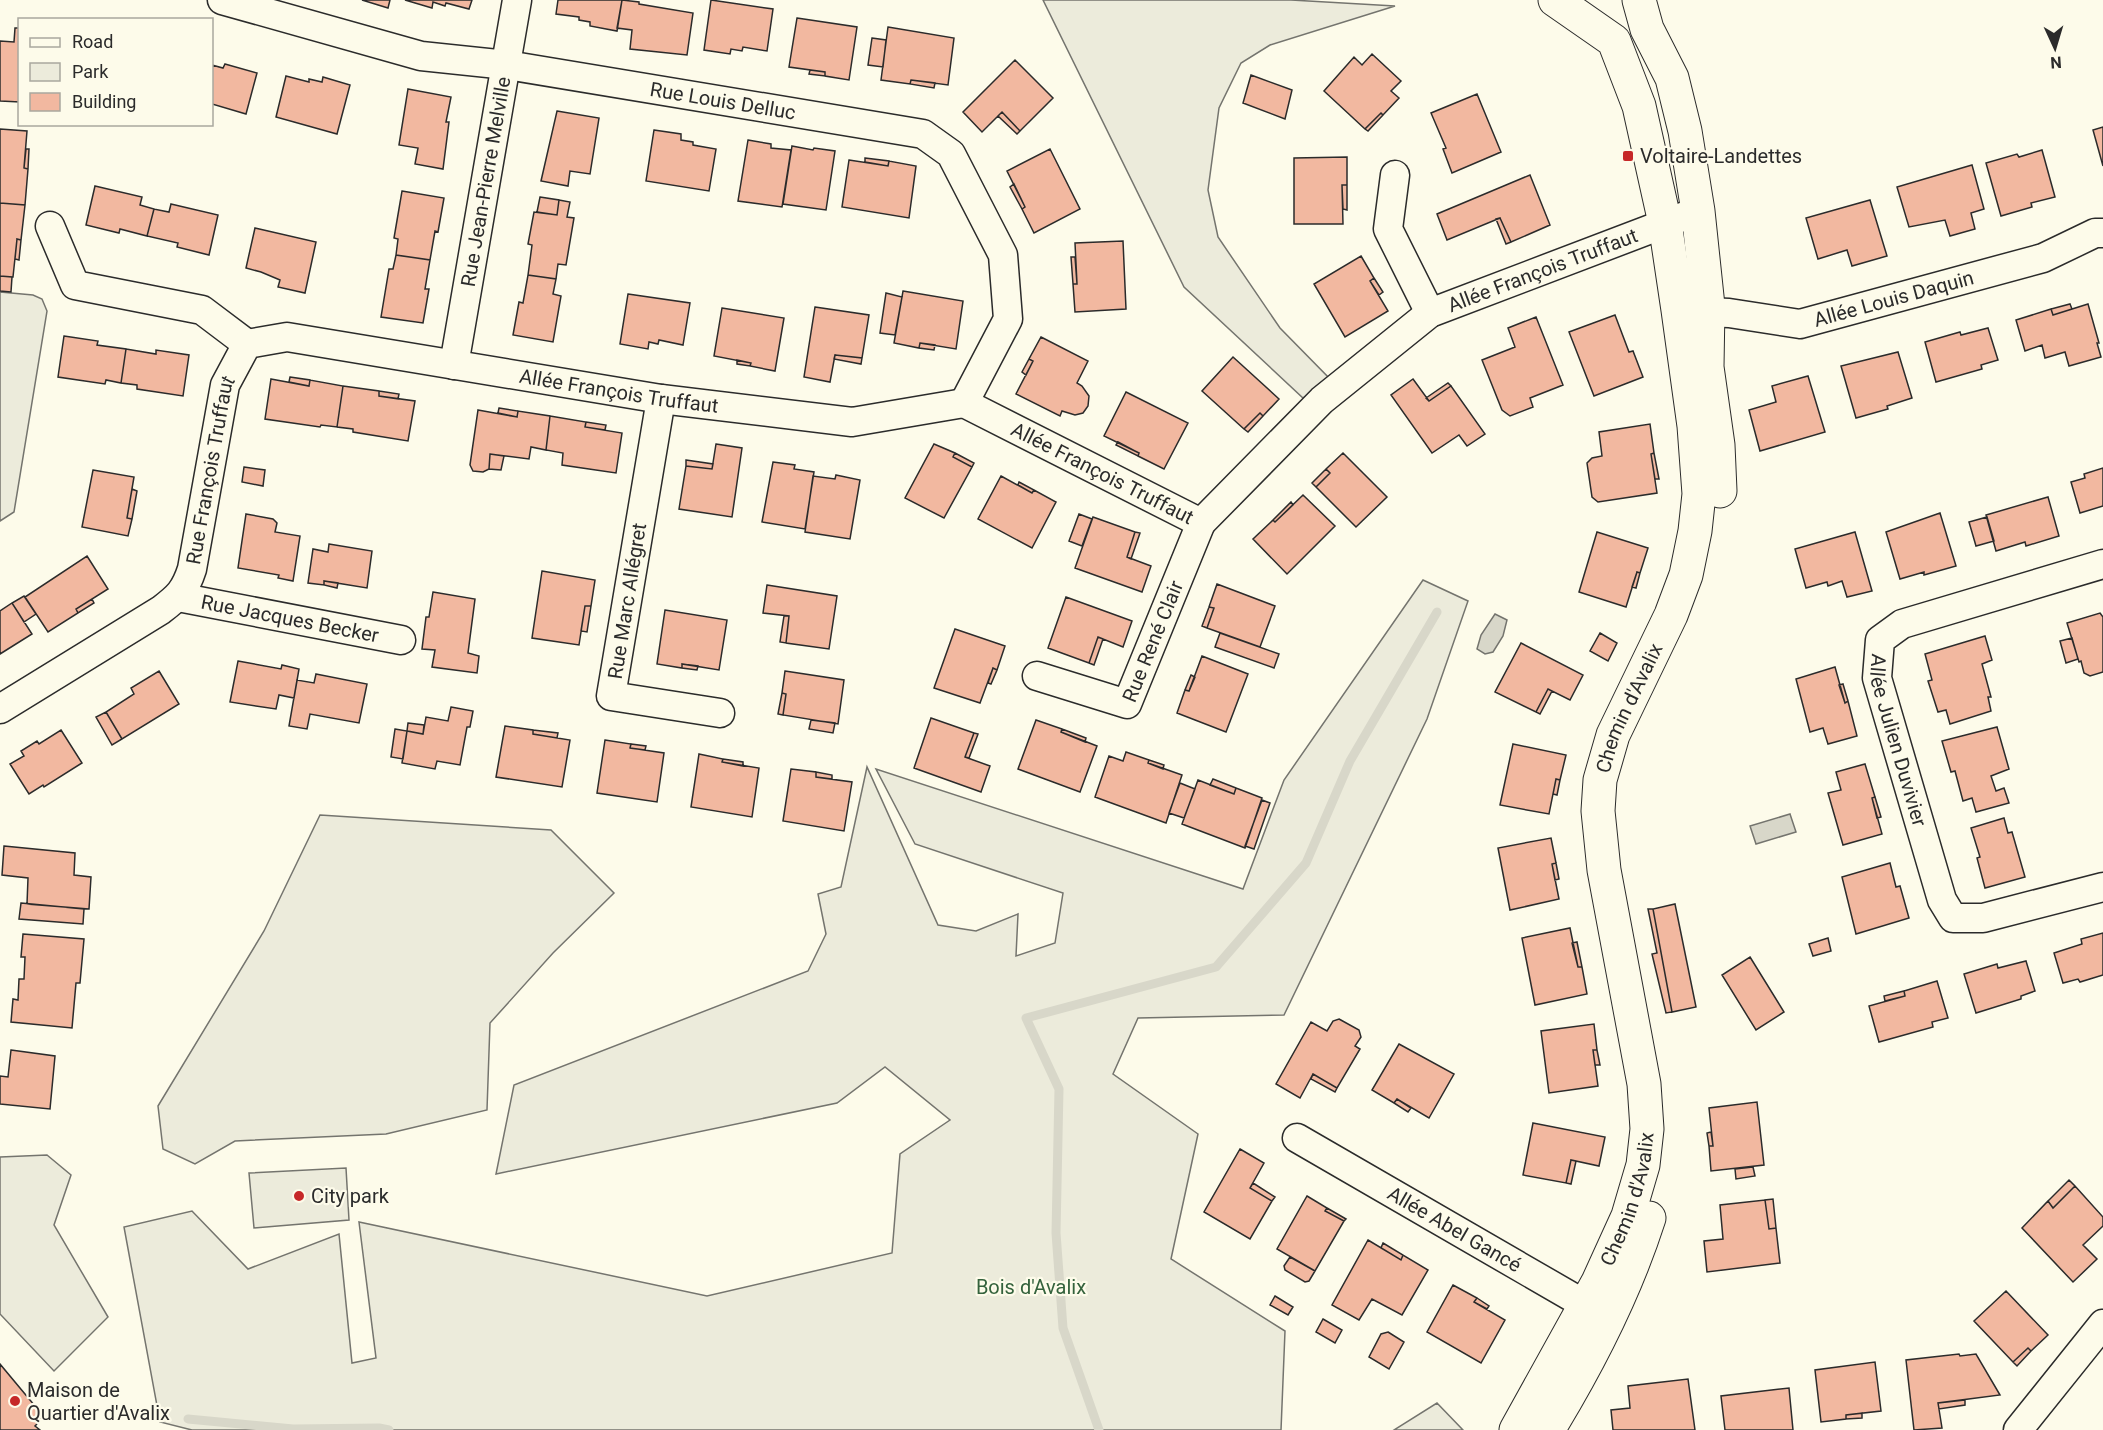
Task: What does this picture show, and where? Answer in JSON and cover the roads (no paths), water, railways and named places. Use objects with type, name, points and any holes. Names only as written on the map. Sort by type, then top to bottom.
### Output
[{"type":"street","name":"Rue Louis Delluc","points":[[222,0],[421,56],[507,65],[923,134],[951,154],[1003,255],[1008,319],[964,403]]},
{"type":"street","name":"Rue Jean-Pierre Melville","points":[[454,365],[517,0]]},
{"type":"street","name":"Chemin d'Avalix","points":[[1555,0],[1614,41],[1639,106],[1665,223],[1693,311]]},
{"type":"street","name":"Chemin d'Avalix","points":[[1548,1430],[1572,1391],[1598,1312],[1643,1165],[1647,1129],[1644,1084],[1604,870],[1598,811],[1600,780],[1612,735],[1671,615],[1686,575],[1695,531],[1699,494],[1694,426],[1693,311],[1698,211],[1685,131],[1672,78],[1647,29],[1640,0]]},
{"type":"street","points":[[1395,176],[1388,228],[1430,313]]},
{"type":"street","name":"Allée François Truffaut","points":[[454,365],[661,399],[852,422],[964,403],[1201,523],[1322,400],[1430,313],[1698,211]]},
{"type":"street","points":[[50,226],[75,285],[202,310],[247,344],[287,337],[454,365]]},
{"type":"street","name":"Allée Louis Daquin","points":[[1693,311],[1800,324],[2043,258],[2095,233],[2103,233]]},
{"type":"street","name":"Rue François Truffaut","points":[[0,708],[161,610],[178,597],[186,586],[192,569],[225,385],[247,344]]},
{"type":"street","name":"Rue Marc Allégret","points":[[661,399],[611,696],[720,713]]},
{"type":"street","name":"Rue René Clair","points":[[1037,676],[1127,704],[1201,523]]},
{"type":"street","name":"Allée Julien Duvivier","points":[[2103,564],[1902,624],[1880,640],[1877,678],[1942,900],[1953,918],[1983,918],[2103,888]]},
{"type":"street","name":"Rue Jacques Becker","points":[[178,597],[401,640]]},
{"type":"street","name":"Allée Abel Gancé","points":[[1297,1138],[1598,1312]]},
{"type":"street","name":"Chemin d'Avalix","points":[[1516,1430],[1598,1312]]},
{"type":"street","points":[[2018,1430],[2103,1324]]},
{"type":"waterway","points":[[1099,1430],[1063,1328],[1056,1233],[1059,1089],[1026,1018],[1216,967],[1306,863],[1350,761],[1437,612]]},
{"type":"waterway","points":[[188,1419],[293,1429],[379,1428],[389,1430]]},
{"type":"place","name":"Voltaire-Landettes","points":[[1628,156]]},
{"type":"place","name":"City park","points":[[299,1196]]},
{"type":"place","name":"Maison de Quartier d'Avalix","points":[[15,1401]]},
{"type":"park label","name":"Bois d'Avalix","points":[[1031,1287]]}]
